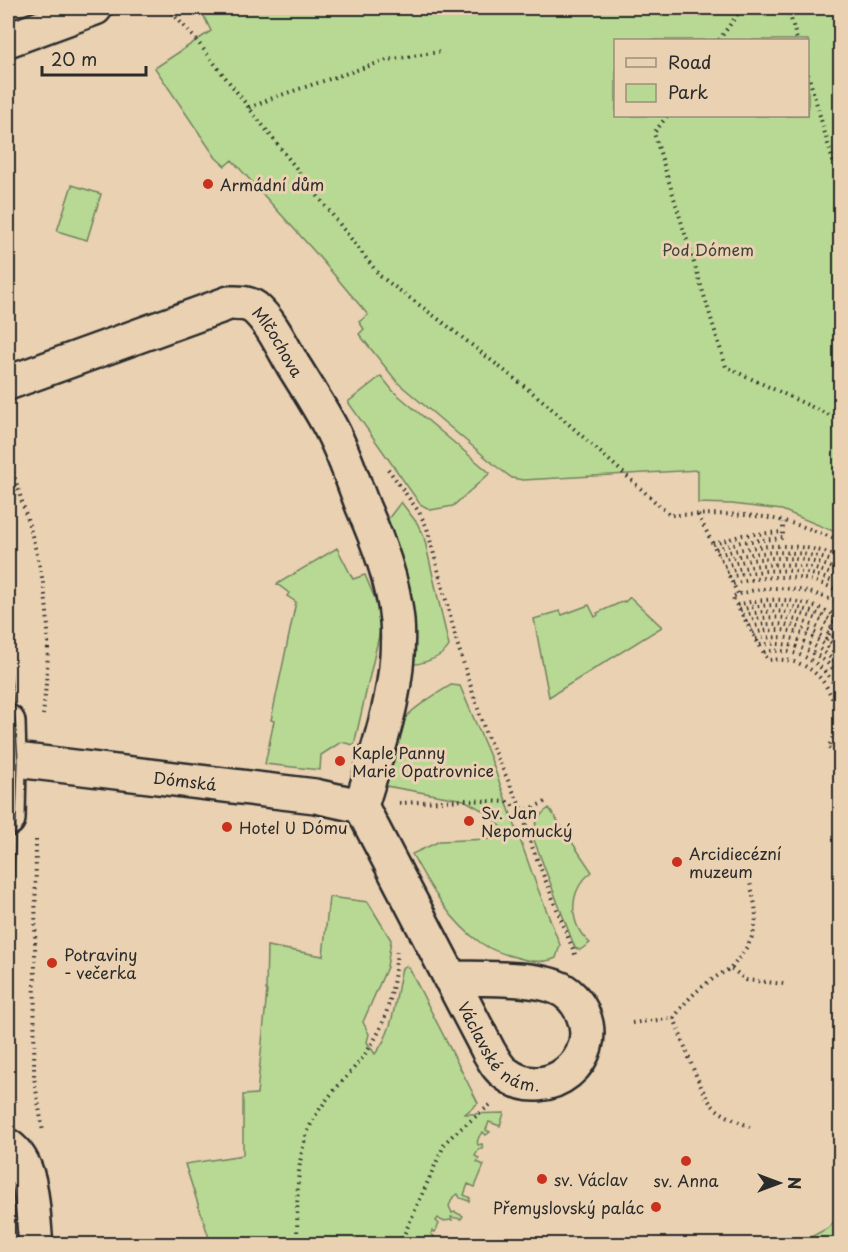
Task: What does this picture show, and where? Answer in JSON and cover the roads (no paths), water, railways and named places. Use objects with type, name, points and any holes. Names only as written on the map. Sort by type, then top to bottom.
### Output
[{"type":"street","points":[[8,40],[95,8]]},
{"type":"street","name":"Mlčochova","points":[[8,383],[217,307],[240,303],[254,307],[276,336],[329,425],[381,549],[391,585],[397,619],[397,645],[392,688],[380,743],[361,806]]},
{"type":"street","points":[[8,722],[8,759],[22,824]]},
{"type":"street","name":"Dómská","points":[[8,759],[315,796],[361,806]]},
{"type":"street","name":"Václavské nám.","points":[[361,806],[450,978]]},
{"type":"street","points":[[8,1146],[16,1152],[27,1170],[36,1245]]},
{"type":"tram line","points":[[8,652],[18,760],[8,1044]]},
{"type":"place","name":"Armádní dům","points":[[208,184]]},
{"type":"place","name":"Kaple Panny Marie Opatrovnice","points":[[340,761]]},
{"type":"place","name":"Sv. Jan Nepomucký","points":[[469,821]]},
{"type":"place","name":"Hotel U Dómu","points":[[227,827]]},
{"type":"place","name":"Arcidiecézní muzeum","points":[[677,862]]},
{"type":"place","name":"Potraviny - večerka","points":[[52,963]]},
{"type":"place","name":"sv. Anna","points":[[686,1161]]},
{"type":"place","name":"sv. Václav","points":[[542,1179]]},
{"type":"place","name":"Přemyslovský palác","points":[[656,1207]]},
{"type":"park label","name":"Pod Dómem","points":[[708,249]]}]
